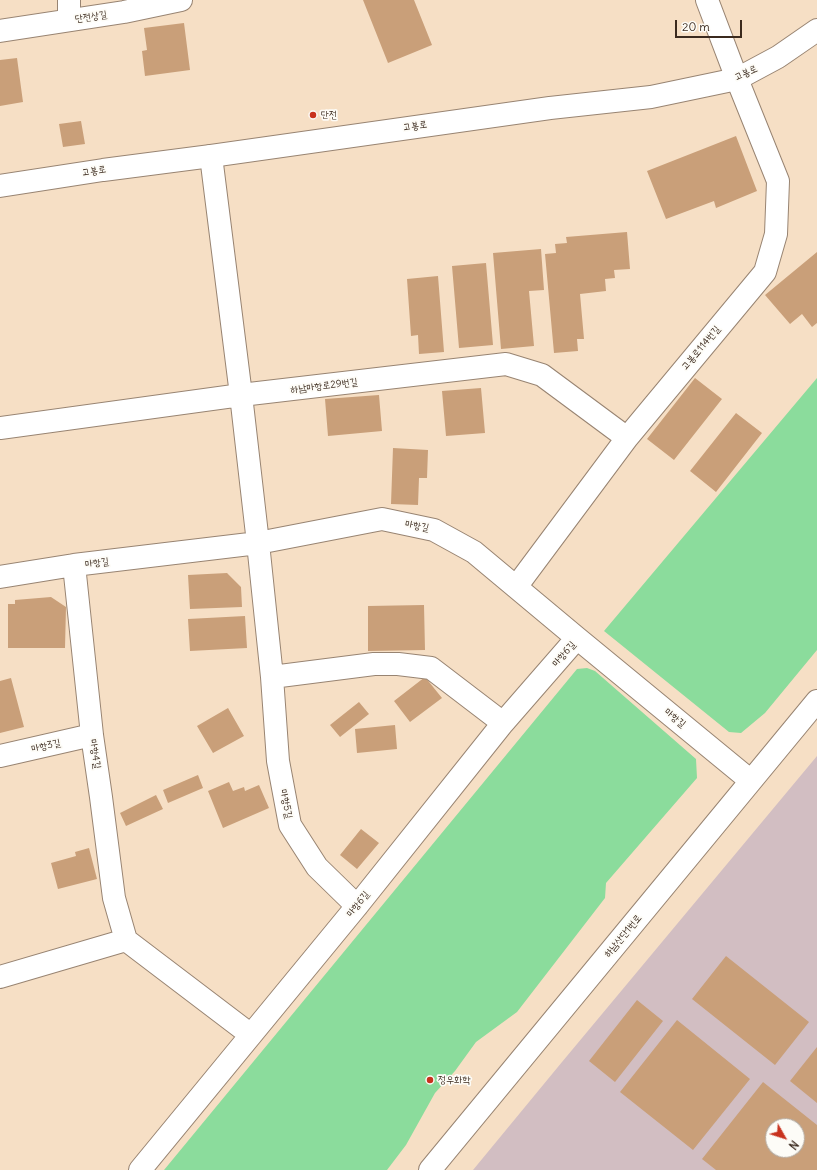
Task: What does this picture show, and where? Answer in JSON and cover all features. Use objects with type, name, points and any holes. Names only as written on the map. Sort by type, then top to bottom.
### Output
[{"type":"street","name":"단전상길","points":[[0,30],[69,10],[124,12],[181,0]]},
{"type":"street","name":"고봉로114번길","points":[[516,587],[627,438],[765,272],[776,234],[778,181],[707,0]]},
{"type":"street","name":"고봉로","points":[[0,186],[103,170],[550,108],[651,97],[737,79],[778,58],[817,30]]},
{"type":"street","name":"마항5길","points":[[210,156],[241,395],[258,543],[272,677],[278,761],[290,825],[317,867],[357,906]]},
{"type":"street","name":"하남마항로29번길","points":[[0,428],[241,395],[506,364],[542,375],[627,438]]},
{"type":"street","name":"마항길","points":[[0,577],[74,565],[258,543],[382,519],[434,530],[474,552],[751,781]]},
{"type":"street","name":"마항4길","points":[[74,565],[92,735],[102,797],[114,898],[126,940]]},
{"type":"street","name":"마항6길","points":[[140,1170],[357,906],[503,723],[577,638]]},
{"type":"street","points":[[272,677],[374,664],[398,664],[430,668],[503,723]]},
{"type":"street","name":"하남산단1번로","points":[[430,1170],[817,702]]},
{"type":"street","name":"마항3길","points":[[0,756],[92,735]]},
{"type":"street","points":[[0,977],[126,940],[251,1035]]},
{"type":"shaded area","points":[[817,756],[817,1170],[473,1170],[562,1062]]},
{"type":"green space","points":[[817,378],[817,650],[765,713],[741,733],[729,732],[604,631]]},
{"type":"green space","points":[[587,668],[595,671],[696,759],[697,778],[606,883],[605,898],[517,1012],[476,1042],[455,1071],[435,1093],[406,1145],[387,1170],[164,1170],[577,669]]},
{"type":"building","points":[[363,0],[414,0],[432,45],[388,63]]},
{"type":"building","points":[[184,23],[190,70],[145,76],[142,51],[147,50],[144,28]]},
{"type":"building","points":[[17,58],[23,102],[0,106],[0,60]]},
{"type":"building","points":[[81,121],[85,144],[63,147],[59,124]]},
{"type":"building","points":[[736,136],[757,191],[716,208],[714,201],[666,219],[647,171]]},
{"type":"building","points":[[627,232],[630,269],[614,270],[615,278],[605,279],[606,291],[580,294],[584,339],[577,339],[578,351],[554,353],[545,254],[556,253],[555,244],[567,243],[566,237]]},
{"type":"building","points":[[541,249],[544,290],[529,291],[534,346],[501,349],[493,253]]},
{"type":"building","points":[[817,252],[817,323],[812,327],[802,314],[790,324],[765,295]]},
{"type":"building","points":[[486,263],[493,345],[459,348],[452,266]]},
{"type":"building","points":[[438,276],[444,352],[419,354],[418,335],[411,336],[407,279]]},
{"type":"building","points":[[695,378],[722,399],[674,460],[647,439]]},
{"type":"building","points":[[481,388],[485,433],[446,436],[442,391]]},
{"type":"building","points":[[379,395],[382,431],[328,436],[325,399]]},
{"type":"building","points":[[736,413],[762,433],[716,492],[690,471]]},
{"type":"building","points":[[393,448],[428,450],[427,478],[419,478],[418,505],[391,504]]},
{"type":"building","points":[[227,573],[241,587],[242,607],[190,609],[188,575]]},
{"type":"building","points":[[51,597],[66,607],[65,648],[8,648],[8,604],[15,604],[15,600]]},
{"type":"building","points":[[424,605],[425,650],[368,651],[368,606]]},
{"type":"building","points":[[245,616],[247,648],[190,651],[188,619]]},
{"type":"building","points":[[425,677],[442,698],[410,722],[394,701]]},
{"type":"building","points":[[11,678],[24,727],[0,733],[0,681]]},
{"type":"building","points":[[359,702],[369,714],[340,737],[330,725]]},
{"type":"building","points":[[228,708],[244,736],[213,753],[197,726]]},
{"type":"building","points":[[395,725],[397,749],[357,753],[355,729]]},
{"type":"building","points":[[198,775],[203,788],[168,803],[163,790]]},
{"type":"building","points":[[229,782],[233,791],[244,787],[245,791],[259,785],[269,808],[223,828],[208,791]]},
{"type":"building","points":[[156,795],[163,809],[126,826],[120,813]]},
{"type":"building","points":[[361,829],[379,843],[357,869],[340,855]]},
{"type":"building","points":[[89,848],[97,879],[58,889],[51,863],[76,856],[75,852]]},
{"type":"building","points":[[726,956],[809,1022],[775,1065],[692,999]]},
{"type":"building","points":[[637,1000],[663,1021],[615,1082],[589,1061]]},
{"type":"building","points":[[677,1020],[750,1079],[693,1150],[620,1092]]},
{"type":"building","points":[[817,1047],[817,1103],[790,1081]]},
{"type":"building","points":[[763,1082],[817,1125],[817,1170],[716,1170],[702,1159]]},
{"type":"place","name":"단전","points":[[313,115]]},
{"type":"place","name":"정우화학","points":[[430,1080]]}]
